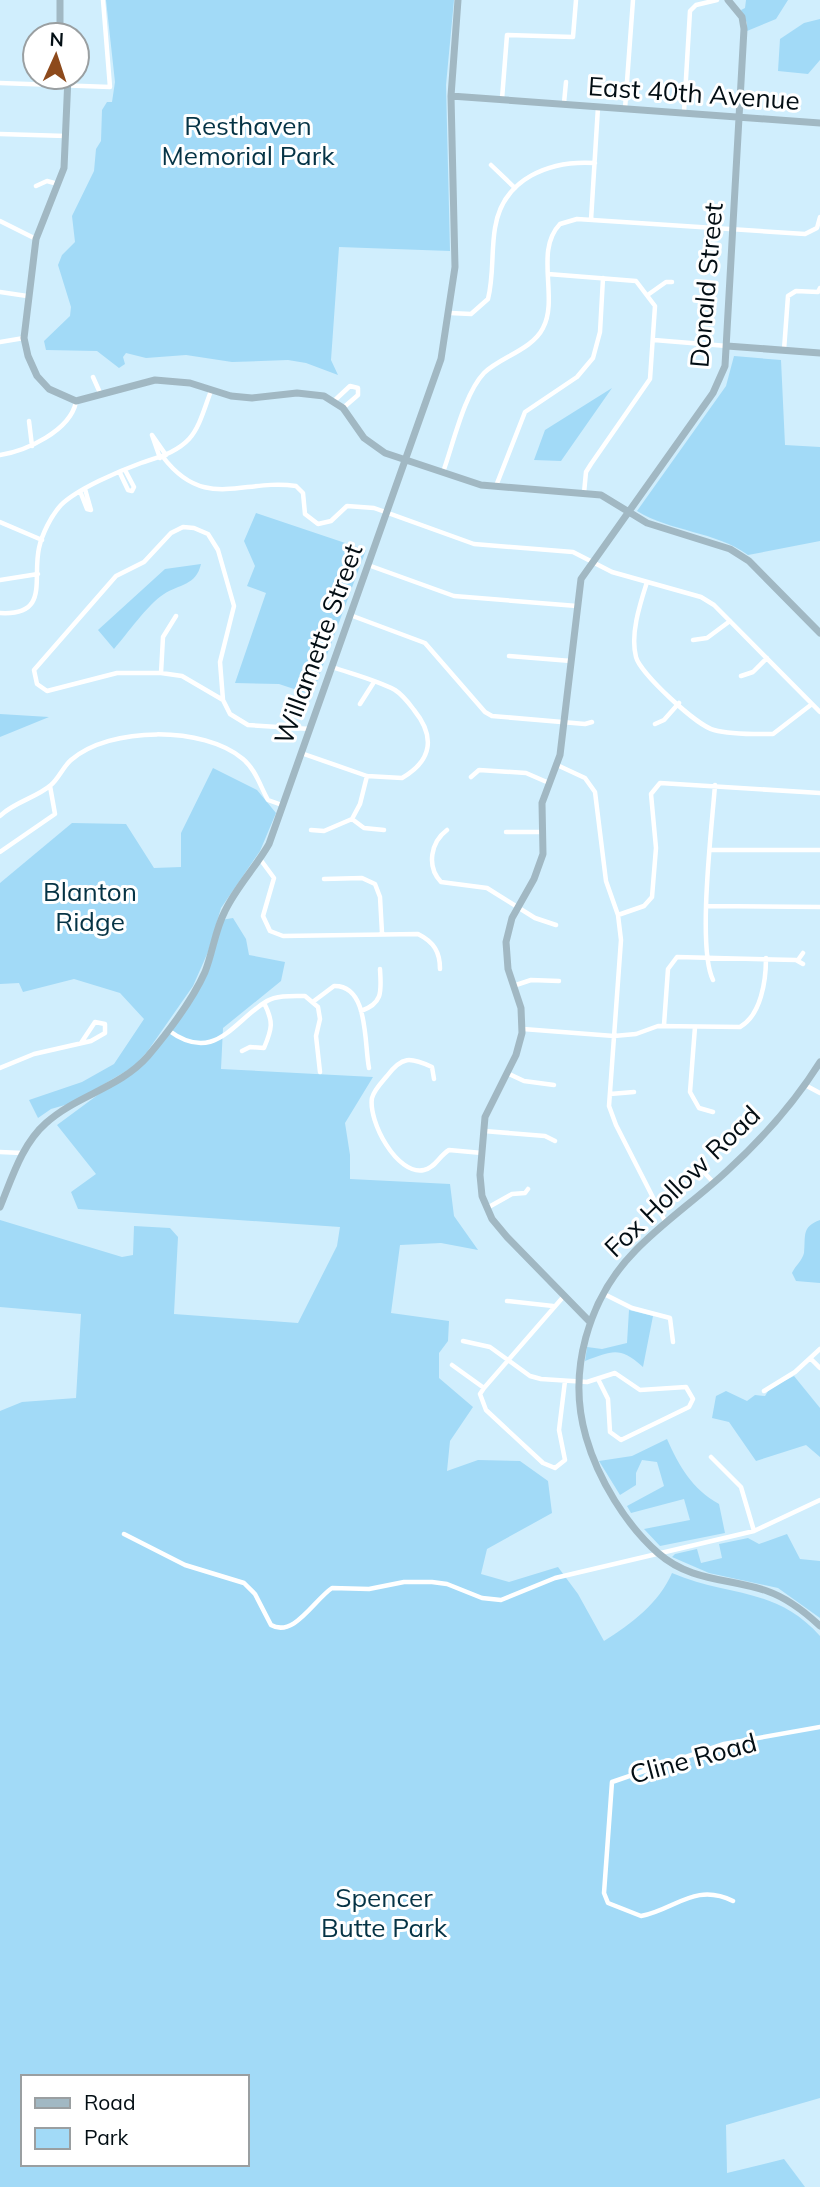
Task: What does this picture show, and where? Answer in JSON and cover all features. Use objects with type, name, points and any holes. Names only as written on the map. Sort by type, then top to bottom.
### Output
[{"type":"street","points":[[60,0],[60,21]]},
{"type":"street","points":[[91,84],[110,87],[103,0]]},
{"type":"street","name":"Willamette Street","points":[[0,1207],[31,1139],[51,1118],[133,1071],[168,1029],[203,975],[231,898],[260,859],[282,805],[437,375],[450,313],[455,267],[451,96],[458,0]]},
{"type":"street","points":[[502,100],[507,35],[573,37],[576,0]]},
{"type":"street","points":[[625,109],[633,0]]},
{"type":"street","points":[[684,114],[690,11],[696,5],[717,0]]},
{"type":"street","name":"Donald Street","points":[[523,1029],[521,1008],[508,969],[506,942],[517,907],[539,868],[544,832],[542,803],[557,765],[581,579],[713,393],[725,366],[744,22],[728,0]]},
{"type":"street","points":[[0,83],[21,82]]},
{"type":"street","name":"East 40th Avenue","points":[[564,104],[565,82]]},
{"type":"street","points":[[68,91],[64,168],[36,239],[24,338],[37,376],[49,389],[76,401],[155,380],[190,383],[211,391],[252,398],[311,393],[334,401],[373,446],[407,460],[481,485],[584,493],[609,498],[654,526],[719,544],[739,554],[820,633]]},
{"type":"street","name":"East 40th Avenue","points":[[451,96],[820,123]]},
{"type":"street","points":[[591,220],[598,107]]},
{"type":"street","points":[[0,134],[66,136]]},
{"type":"street","points":[[450,313],[471,314],[488,299],[496,223],[504,203],[515,188],[533,173],[552,165],[595,163]]},
{"type":"street","points":[[491,165],[515,188]]},
{"type":"street","points":[[36,186],[47,181],[59,185]]},
{"type":"street","points":[[443,472],[475,384],[489,368],[534,339],[544,327],[550,243],[555,230],[567,220],[805,234],[820,224],[820,217]]},
{"type":"street","points":[[0,221],[36,239]]},
{"type":"street","points":[[548,274],[636,281],[649,294],[656,312],[650,379],[586,472],[584,493]]},
{"type":"street","points":[[496,486],[525,412],[577,377],[593,358],[600,332],[603,278]]},
{"type":"street","points":[[649,294],[666,282],[672,282]]},
{"type":"street","points":[[784,350],[788,296],[796,291],[818,292],[820,288]]},
{"type":"street","points":[[0,292],[27,296]]},
{"type":"street","points":[[0,342],[24,338]]},
{"type":"street","points":[[654,340],[820,353]]},
{"type":"street","points":[[93,377],[102,395]]},
{"type":"street","points":[[334,401],[350,386],[358,387],[358,395],[342,408]]},
{"type":"street","points":[[0,613],[16,614],[34,601],[42,540],[60,506],[82,490],[163,457],[188,441],[195,432],[211,391]]},
{"type":"street","points":[[0,455],[32,446],[70,416],[76,401]]},
{"type":"street","points":[[29,421],[32,446]]},
{"type":"street","points":[[163,457],[180,477],[209,488],[296,486],[303,493],[305,514],[318,524],[331,521],[350,505],[387,513],[466,542],[573,551],[609,571],[704,599],[730,621],[820,712]]},
{"type":"street","points":[[0,522],[42,540]]},
{"type":"street","points":[[223,700],[182,676],[117,673],[47,691],[38,686],[34,673],[38,663],[116,576],[144,562],[171,533],[183,527],[194,527],[208,534],[218,550],[234,606],[220,662],[223,700],[230,714],[241,723],[310,729]]},
{"type":"street","points":[[368,565],[454,596],[577,606]]},
{"type":"street","points":[[0,580],[38,575]]},
{"type":"street","points":[[647,582],[640,604],[636,657],[645,674],[710,729],[769,734],[782,730],[812,704]]},
{"type":"street","points":[[350,615],[425,643],[485,712],[492,716],[592,722]]},
{"type":"street","points":[[161,674],[163,637],[176,616]]},
{"type":"street","points":[[692,640],[707,638],[730,621]]},
{"type":"street","points":[[509,656],[571,661]]},
{"type":"street","points":[[741,676],[753,672],[767,658]]},
{"type":"street","points":[[301,753],[368,776],[402,778],[410,773],[425,752],[430,737],[424,722],[404,697],[374,682],[332,667]]},
{"type":"street","points":[[360,704],[374,682]]},
{"type":"street","points":[[211,693],[219,695],[222,686]]},
{"type":"street","points":[[655,724],[679,704]]},
{"type":"street","points":[[0,816],[50,786],[71,759],[107,739],[134,735],[216,743],[241,757],[258,778],[268,800],[282,805]]},
{"type":"street","points":[[557,765],[585,778],[595,792],[606,881],[618,915],[621,940],[610,1094],[611,1116],[666,1223]]},
{"type":"street","points":[[471,777],[477,770],[522,773],[549,783]]},
{"type":"street","points":[[311,830],[324,831],[352,819],[360,804],[368,776]]},
{"type":"street","points":[[618,915],[644,905],[652,897],[656,848],[651,798],[654,788],[666,782],[820,793]]},
{"type":"street","points":[[713,980],[708,957],[708,906],[715,785]]},
{"type":"street","points":[[0,852],[55,814],[50,786]]},
{"type":"street","points":[[352,819],[364,828],[384,830]]},
{"type":"street","points":[[447,830],[433,846],[433,868],[438,879],[449,885],[487,888],[540,921],[556,925]]},
{"type":"street","points":[[506,832],[544,832]]},
{"type":"street","points":[[710,850],[820,850]]},
{"type":"street","points":[[260,859],[274,878],[263,916],[270,931],[283,936],[407,932],[426,938],[438,952],[440,969]]},
{"type":"street","points":[[324,879],[362,878],[374,884],[379,893],[382,933]]},
{"type":"street","points":[[708,906],[820,907]]},
{"type":"street","points":[[664,1025],[669,965],[682,956],[766,958],[800,962],[803,953]]},
{"type":"street","points":[[590,1322],[507,1237],[487,1208],[480,1185],[483,1131],[488,1108],[507,1073],[523,1029],[614,1036],[629,1035],[649,1027],[664,1025],[733,1029],[746,1024],[763,989],[766,958]]},
{"type":"street","points":[[361,1011],[372,1007],[380,998],[380,969]]},
{"type":"street","points":[[513,986],[531,980],[559,981]]},
{"type":"street","points":[[314,1001],[330,987],[341,986],[352,993],[361,1011],[369,1068]]},
{"type":"street","points":[[168,1029],[186,1041],[219,1039],[234,1030],[264,1003],[279,997],[299,996],[314,1001]]},
{"type":"street","points":[[314,1001],[320,1019],[316,1036],[320,1072]]},
{"type":"street","points":[[242,1051],[250,1047],[264,1048],[270,1036],[272,1019],[264,1003]]},
{"type":"street","points":[[0,1068],[34,1054],[81,1043],[102,1036],[107,1030],[105,1024],[95,1022],[81,1043]]},
{"type":"street","points":[[695,1027],[691,1095],[699,1108],[713,1112]]},
{"type":"street","points":[[434,1079],[432,1066],[415,1059],[401,1060],[374,1094],[372,1108],[387,1146],[406,1168],[425,1170],[449,1150],[482,1153]]},
{"type":"street","name":"Fox Hollow Road","points":[[820,1062],[765,1132],[714,1183],[628,1258],[603,1294],[590,1322],[581,1354],[579,1381],[582,1422],[600,1474],[640,1534],[659,1554],[688,1573],[768,1592],[790,1602],[820,1626]]},
{"type":"street","points":[[507,1073],[530,1083],[554,1085]]},
{"type":"street","points":[[804,1085],[820,1093]]},
{"type":"street","points":[[610,1094],[634,1092]]},
{"type":"street","points":[[483,1131],[545,1136],[555,1141]]},
{"type":"street","points":[[0,1152],[23,1153]]},
{"type":"street","points":[[699,1167],[714,1183]]},
{"type":"street","points":[[487,1208],[512,1194],[525,1193],[528,1189]]},
{"type":"street","points":[[603,1294],[632,1308],[670,1318],[673,1342]]},
{"type":"street","points":[[565,1296],[480,1394],[485,1410],[543,1463],[555,1468],[561,1466],[565,1460],[559,1430],[565,1381]]},
{"type":"street","points":[[507,1301],[554,1306]]},
{"type":"street","points":[[463,1341],[490,1347],[536,1378],[579,1381],[619,1373],[631,1386],[640,1390],[683,1386],[690,1389],[690,1407],[621,1440],[610,1432],[608,1399],[598,1379]]},
{"type":"street","points":[[764,1391],[820,1349]]},
{"type":"street","points":[[810,1358],[820,1368]]},
{"type":"street","points":[[452,1365],[484,1388]]},
{"type":"street","points":[[711,1457],[741,1487],[754,1531]]},
{"type":"street","points":[[124,1534],[185,1565],[244,1583],[255,1594],[271,1625],[283,1629],[294,1625],[331,1588],[369,1589],[412,1581],[443,1583],[482,1598],[501,1600],[555,1578],[754,1531],[820,1500]]},
{"type":"street","name":"Cline Road","points":[[733,1901],[716,1895],[693,1897],[670,1903],[641,1916],[608,1903],[604,1893],[612,1782],[724,1744],[820,1727]]},
{"type":"green space","name":"Resthaven Memorial Park","points":[[106,0],[454,0],[446,85],[450,251],[339,247],[331,360],[338,375],[306,363],[288,360],[232,362],[186,355],[146,358],[126,353],[123,357],[125,364],[119,368],[97,351],[46,350],[44,341],[70,316],[71,307],[58,265],[62,255],[75,242],[72,216],[94,171],[96,149],[101,141],[102,110],[107,102],[112,102],[115,82]]},
{"type":"green space","points":[[746,0],[788,0],[776,19],[747,31],[747,23],[741,10],[745,8]]},
{"type":"green space","points":[[820,19],[820,60],[808,74],[778,71],[780,39],[804,23]]},
{"type":"green space","points":[[734,356],[781,360],[785,445],[820,447],[820,541],[748,555],[722,541],[664,523],[637,511],[726,386]]},
{"type":"green space","points":[[612,388],[561,461],[534,460],[545,430]]},
{"type":"green space","points":[[256,513],[366,550],[312,695],[279,684],[235,683],[266,593],[247,586],[255,566],[244,541]]},
{"type":"green space","points":[[201,564],[191,581],[164,594],[151,605],[114,649],[98,630],[165,569]]},
{"type":"green space","points":[[0,714],[49,717],[0,737]]},
{"type":"green space","name":"Blanton Ridge","points":[[213,768],[257,790],[276,813],[260,851],[221,908],[208,952],[193,986],[147,1052],[133,1067],[72,1103],[51,1109],[38,1118],[29,1100],[82,1082],[114,1064],[144,1019],[120,993],[74,979],[23,992],[19,983],[0,984],[0,883],[72,823],[126,824],[154,868],[181,867],[181,833]]},
{"type":"green space","name":"Spencer Butte Park","points":[[233,918],[246,939],[249,955],[285,962],[281,981],[223,1028],[221,1069],[373,1077],[345,1123],[350,1155],[350,1179],[450,1184],[454,1216],[478,1250],[441,1243],[400,1245],[391,1313],[449,1321],[448,1341],[439,1353],[439,1378],[473,1407],[450,1441],[447,1471],[478,1460],[520,1461],[548,1481],[552,1513],[487,1549],[481,1574],[509,1582],[558,1567],[578,1594],[604,1641],[652,1603],[672,1573],[692,1581],[768,1600],[786,1608],[820,1636],[820,2098],[726,2125],[727,2173],[784,2159],[805,2187],[0,2187],[0,1411],[22,1402],[76,1398],[81,1314],[0,1307],[0,1220],[122,1257],[133,1255],[134,1226],[170,1228],[178,1237],[174,1314],[298,1323],[337,1246],[340,1227],[78,1209],[71,1192],[96,1174],[57,1125],[141,1063],[196,990],[221,920]]},
{"type":"green space","points":[[820,1220],[820,1283],[796,1281],[792,1273],[803,1256],[807,1229]]},
{"type":"green space","points":[[629,1310],[653,1316],[643,1367],[628,1356],[616,1352],[585,1361],[587,1347],[602,1349],[627,1343]]},
{"type":"green space","points":[[794,1376],[820,1408],[820,1457],[806,1445],[756,1461],[729,1422],[712,1418],[716,1396],[726,1391],[747,1401],[755,1395],[765,1396],[770,1388]]},
{"type":"green space","points":[[667,1439],[687,1476],[719,1504],[725,1533],[660,1546],[644,1529],[690,1520],[684,1499],[631,1513],[627,1506],[664,1486],[657,1462],[642,1460],[636,1473],[636,1485],[620,1495],[599,1461],[632,1456]]},
{"type":"green space","points":[[787,1534],[800,1559],[820,1561],[820,1618],[778,1588],[709,1573],[672,1557],[697,1549],[701,1563],[722,1558],[719,1544],[748,1538],[759,1544]]}]
